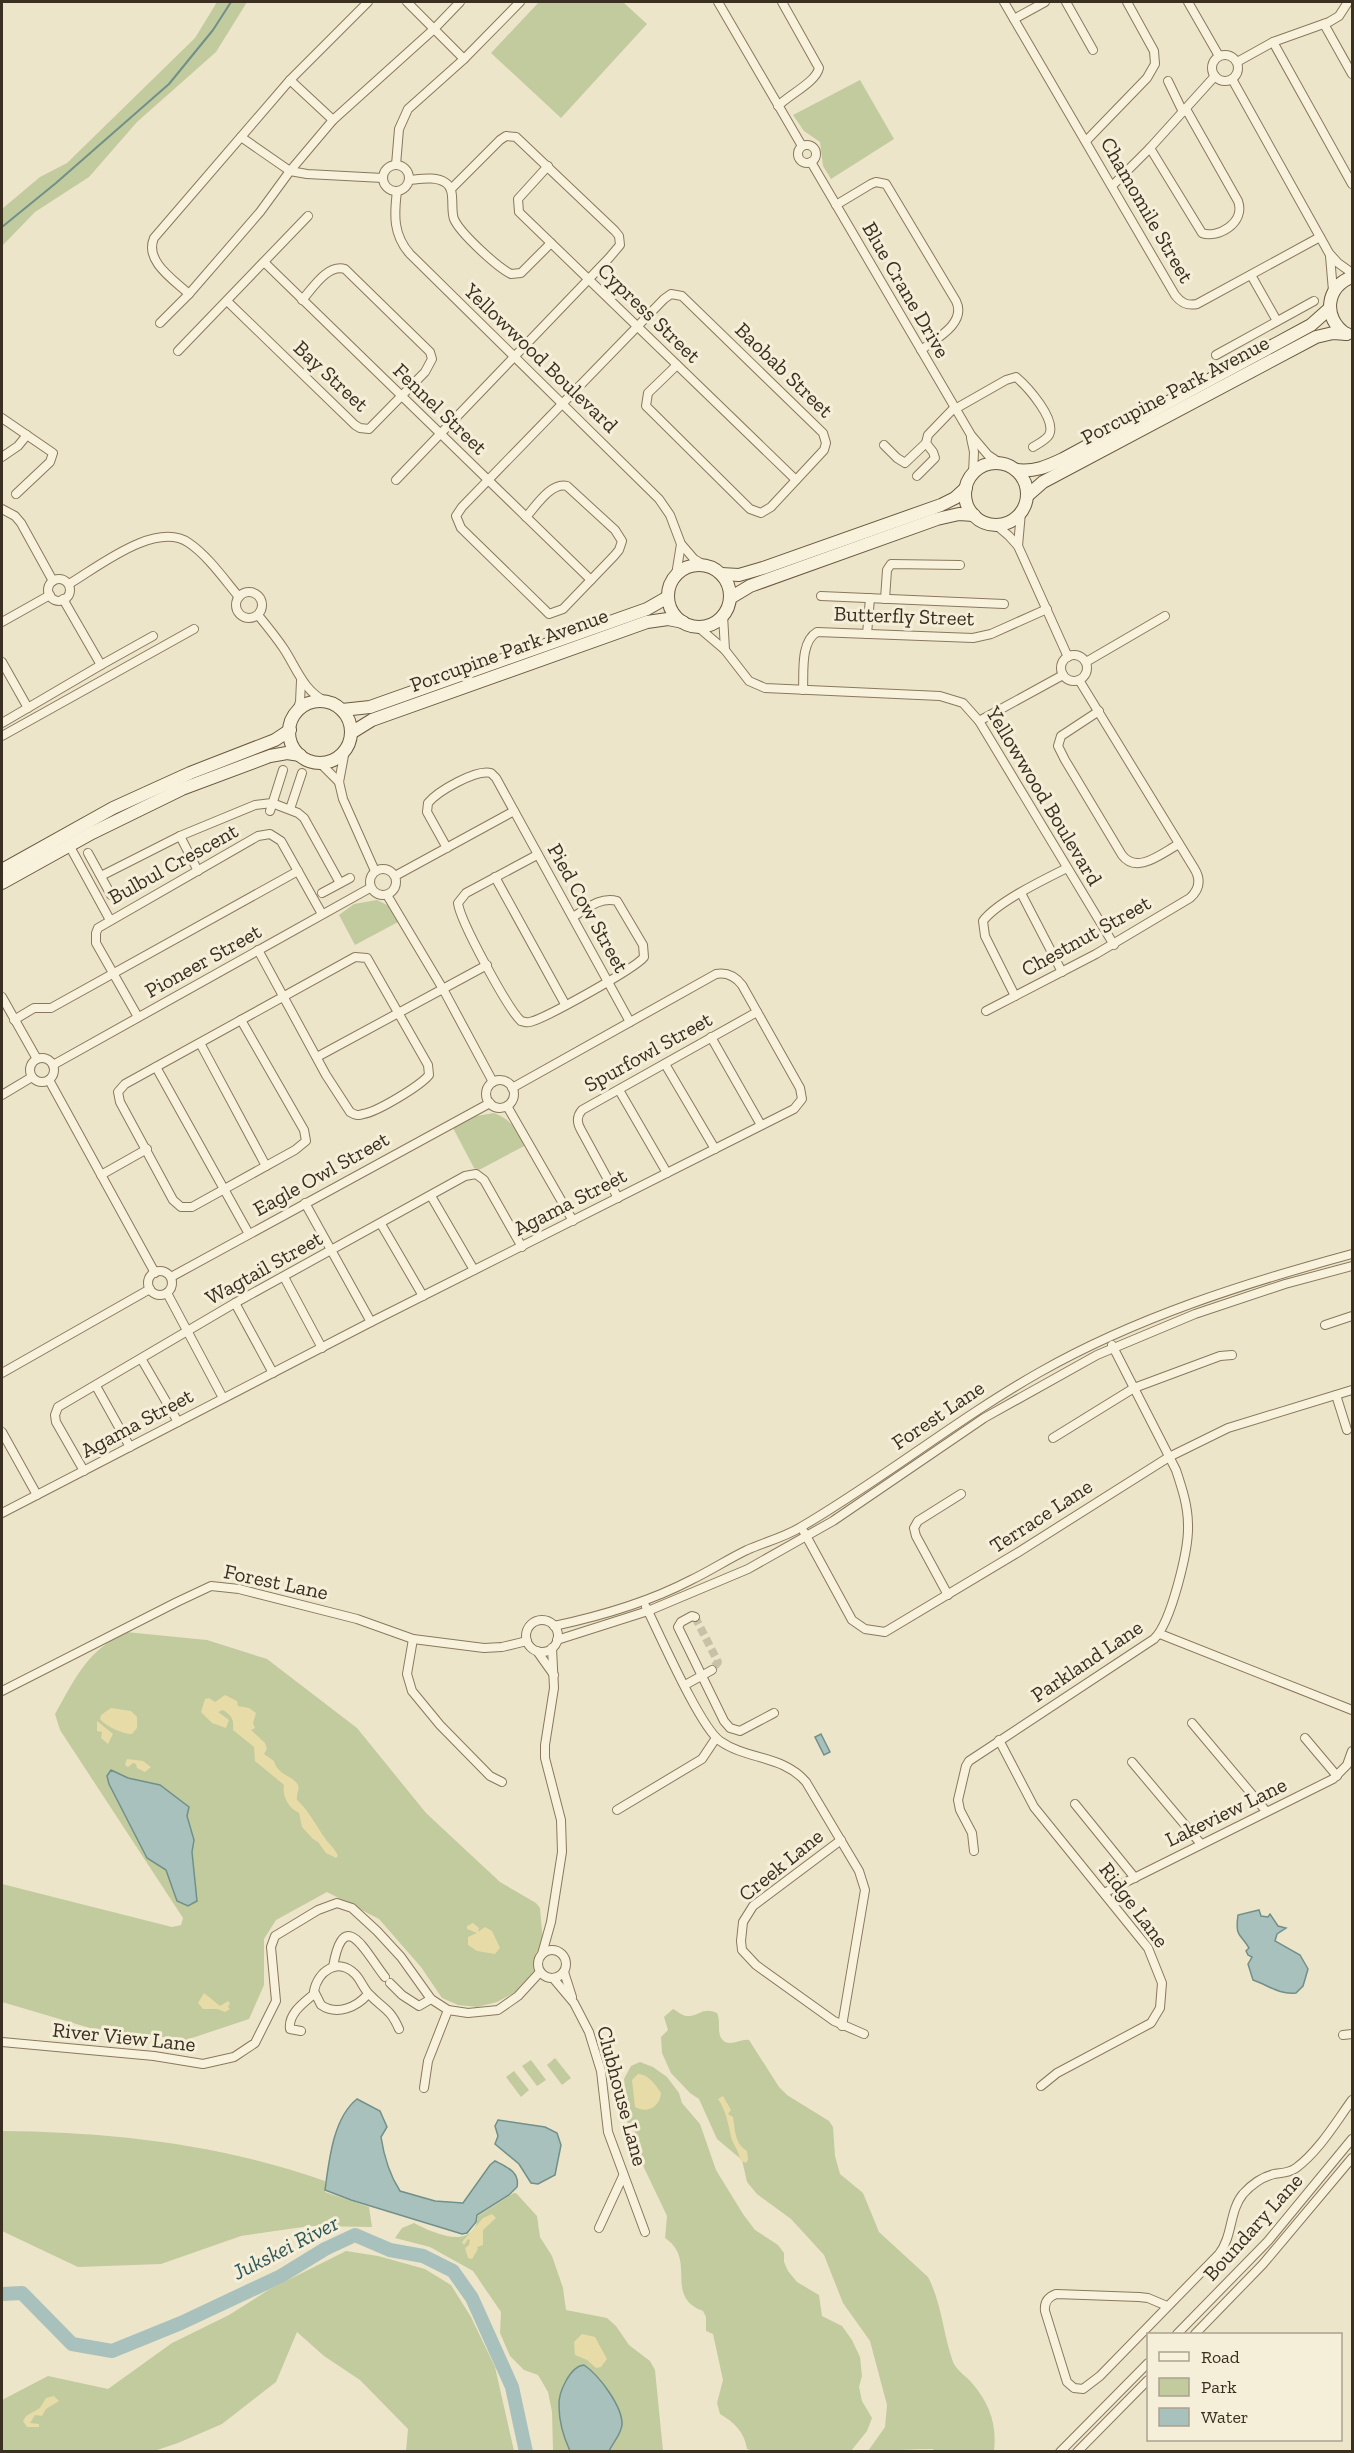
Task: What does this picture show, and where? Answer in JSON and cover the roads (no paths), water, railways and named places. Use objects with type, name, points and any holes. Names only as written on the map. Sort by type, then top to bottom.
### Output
[{"type":"street","points":[[189,294],[153,257],[151,245],[154,238],[290,80],[368,2]]},
{"type":"street","points":[[407,2],[464,59]]},
{"type":"street","points":[[160,323],[189,294],[260,212],[290,171],[333,120],[434,29],[460,2]]},
{"type":"street","points":[[396,165],[399,129],[408,109],[464,59],[520,2]]},
{"type":"street","points":[[718,2],[802,147]]},
{"type":"street","points":[[776,102],[815,78],[819,68],[782,2]]},
{"type":"street","name":"Chamomile Street","points":[[1004,2],[1181,302],[1197,304],[1320,237]]},
{"type":"street","points":[[1014,20],[1045,2]]},
{"type":"street","points":[[1066,2],[1093,50]]},
{"type":"street","points":[[1086,141],[1147,78],[1155,64],[1154,51],[1127,2]]},
{"type":"street","points":[[1188,2],[1219,56]]},
{"type":"street","points":[[1237,62],[1274,42],[1324,24],[1339,16],[1348,2]]},
{"type":"street","points":[[1324,24],[1353,74]]},
{"type":"street","points":[[1274,42],[1353,184]]},
{"type":"street","points":[[1227,55],[1237,62],[1238,69],[1232,79],[1225,81],[1215,76],[1212,65],[1219,56],[1227,55]]},
{"type":"street","points":[[1112,186],[1215,76]]},
{"type":"street","points":[[1232,79],[1329,253],[1353,275],[1344,280],[1334,291]]},
{"type":"street","points":[[290,80],[333,120]]},
{"type":"street","points":[[1150,148],[1202,233],[1209,235],[1225,229],[1237,220],[1240,211],[1238,201],[1168,81]]},
{"type":"street","points":[[396,480],[620,245],[619,236],[615,231],[521,140],[511,135],[500,141],[451,189]]},
{"type":"street","points":[[241,137],[290,171],[383,178]]},
{"type":"street","points":[[808,145],[815,150],[815,158],[811,162],[805,163],[800,160],[798,154],[802,147],[808,145]]},
{"type":"street","name":"Blue Crane Drive","points":[[811,162],[954,408],[983,451],[1000,463]]},
{"type":"street","points":[[396,165],[405,168],[409,180],[405,187],[397,191],[386,186],[383,178],[386,170],[396,165]]},
{"type":"street","name":"Cypress Street","points":[[548,166],[521,194],[517,202],[519,212],[796,480]]},
{"type":"street","points":[[409,180],[436,179],[448,184],[451,189],[451,208],[456,222],[511,274],[521,273],[551,243]]},
{"type":"street","points":[[836,204],[871,184],[886,184],[956,301],[959,311],[957,319],[947,330],[921,350]]},
{"type":"street","name":"Yellowwood Boulevard","points":[[397,191],[395,222],[397,233],[405,248],[659,499],[670,515],[681,544],[694,559],[704,565]]},
{"type":"street","points":[[178,351],[308,216]]},
{"type":"street","points":[[1329,253],[1334,291],[1329,309],[1335,324],[1350,335]]},
{"type":"street","name":"Fennel Street","points":[[264,262],[591,580]]},
{"type":"street","name":"Bay Street","points":[[227,301],[360,428],[369,429],[430,366],[432,359],[427,348],[345,269],[334,268],[329,271],[302,300]]},
{"type":"street","points":[[1251,275],[1277,321]]},
{"type":"street","name":"Baobab Street","points":[[637,326],[667,296],[675,294],[682,296],[823,433],[826,443],[824,450],[765,511],[761,513],[750,509],[646,406],[648,393],[677,365]]},
{"type":"street","points":[[1216,355],[1314,301]]},
{"type":"street","name":"Porcupine Park Avenue","points":[[1016,470],[1032,472],[1063,459],[1311,326],[1329,309]]},
{"type":"street","points":[[526,518],[558,486],[567,486],[615,530],[622,541],[619,550],[563,609],[549,614],[461,528],[456,520],[458,512],[637,326]]},
{"type":"street","name":"Porcupine Park Avenue","points":[[1027,496],[1043,482],[1316,337],[1333,333],[1350,335]]},
{"type":"street","points":[[884,445],[905,463],[926,443],[928,435],[954,408],[1016,377],[1050,419],[1048,437],[1034,447]]},
{"type":"street","points":[[2,418],[50,449],[53,457],[16,494]]},
{"type":"street","points":[[2,457],[18,446],[27,435]]},
{"type":"street","name":"Blue Crane Drive","points":[[971,435],[974,452],[973,473]]},
{"type":"street","points":[[917,476],[935,458],[926,443]]},
{"type":"street","points":[[721,574],[745,574],[941,505],[955,498],[966,488],[973,473],[981,467],[1000,463],[1016,470],[1025,481],[1027,496],[1021,512],[1018,546]]},
{"type":"street","points":[[966,488],[968,505],[974,514],[981,520],[995,524],[1018,546],[1068,657]]},
{"type":"street","points":[[2,509],[15,516],[21,523],[53,581]]},
{"type":"street","points":[[995,524],[1009,522],[1021,512]]},
{"type":"street","points":[[729,598],[750,586],[937,519],[959,514],[974,514]]},
{"type":"street","points":[[69,584],[142,541],[169,536],[182,539],[194,546],[239,597]]},
{"type":"street","name":"Yellowwood Boulevard","points":[[676,575],[681,544]]},
{"type":"street","points":[[885,599],[887,570],[891,564],[960,565]]},
{"type":"street","points":[[723,615],[712,624],[698,627],[683,622],[672,612],[668,597],[671,581],[676,575],[693,565],[704,565],[721,574],[726,581],[729,598],[723,615],[725,650]]},
{"type":"street","points":[[63,579],[69,584],[69,595],[63,599],[56,600],[50,595],[49,588],[53,581],[63,579]]},
{"type":"street","points":[[251,592],[258,596],[262,608],[258,615],[247,618],[240,615],[236,604],[239,597],[251,592]]},
{"type":"street","points":[[2,622],[50,595]]},
{"type":"street","points":[[821,596],[1004,604]]},
{"type":"street","name":"Porcupine Park Avenue","points":[[342,710],[354,711],[370,707],[647,609],[668,597]]},
{"type":"street","points":[[867,634],[870,598]]},
{"type":"street","points":[[63,599],[101,665]]},
{"type":"street","name":"Butterfly Street","points":[[803,690],[806,647],[813,634],[822,632],[978,638],[1047,609]]},
{"type":"street","points":[[258,615],[283,648],[301,680],[320,699],[342,710],[351,725],[339,782],[350,819],[375,871]]},
{"type":"street","points":[[1086,662],[1165,616]]},
{"type":"street","name":"Porcupine Park Avenue","points":[[351,733],[372,720],[647,622],[668,619],[683,622]]},
{"type":"street","name":"Yellowwood Boulevard","points":[[698,627],[725,650],[742,674],[756,685],[765,688],[948,697],[963,703],[979,721],[1114,945]]},
{"type":"street","points":[[2,736],[194,629]]},
{"type":"street","points":[[2,723],[153,636]]},
{"type":"street","points":[[1068,657],[1080,657],[1086,662]]},
{"type":"street","points":[[1068,657],[1062,665],[1063,675],[1069,680],[1079,680],[1086,672],[1086,662]]},
{"type":"street","points":[[2,662],[28,708]]},
{"type":"street","points":[[979,721],[1063,675]]},
{"type":"street","points":[[301,680],[300,702],[290,730],[292,744],[300,755],[309,761],[320,763],[336,759],[345,750]]},
{"type":"street","points":[[1079,680],[1099,711],[1179,843],[1141,864],[1130,863],[1122,855],[1058,746],[1061,736],[1099,711]]},
{"type":"street","points":[[296,713],[310,703],[327,702]]},
{"type":"street","points":[[2,870],[139,796],[190,773],[275,740],[290,730]]},
{"type":"street","points":[[2,883],[138,810],[230,770],[278,754],[300,755]]},
{"type":"street","points":[[320,763],[339,782]]},
{"type":"street","points":[[271,807],[283,770]]},
{"type":"street","name":"Pied Cow Street","points":[[447,848],[427,812],[428,802],[436,795],[476,773],[486,772],[496,778],[630,1022]]},
{"type":"street","points":[[290,809],[302,773]]},
{"type":"street","points":[[101,876],[180,836],[255,805],[290,809],[304,818],[340,883]]},
{"type":"street","points":[[395,876],[514,811]]},
{"type":"street","name":"Bulbul Crescent","points":[[138,1017],[95,938],[98,928],[264,834],[276,836],[281,841],[322,915]]},
{"type":"street","points":[[180,836],[198,871]]},
{"type":"street","name":"Chestnut Street","points":[[986,1011],[1114,945],[1190,898],[1198,887],[1198,874],[1179,843]]},
{"type":"street","points":[[69,845],[110,920]]},
{"type":"street","points":[[88,853],[111,895]]},
{"type":"street","points":[[537,855],[462,896],[458,903],[461,915],[487,964],[521,1021],[531,1022],[608,982],[640,962],[645,952],[617,901],[608,899],[601,901],[573,917]]},
{"type":"street","points":[[1015,996],[982,926],[988,915],[1021,893],[1067,868]]},
{"type":"street","points":[[375,871],[388,870],[395,876],[396,885],[387,895]]},
{"type":"street","points":[[14,1020],[34,1008],[51,1008],[298,871]]},
{"type":"street","points":[[375,871],[370,878],[370,888],[375,894],[387,895]]},
{"type":"street","points":[[495,877],[565,1004]]},
{"type":"street","points":[[322,893],[350,878]]},
{"type":"street","name":"Pioneer Street","points":[[53,1065],[370,888]]},
{"type":"street","points":[[1021,893],[1062,972]]},
{"type":"street","points":[[387,895],[443,989],[494,1082]]},
{"type":"street","points":[[241,1020],[306,1136],[306,1141],[302,1146],[192,1207],[181,1207],[173,1200],[120,1102],[118,1092],[125,1083],[200,1043],[284,995],[355,957],[361,956],[371,962],[428,1065],[429,1075],[417,1086],[367,1114],[355,1115],[350,1112],[317,1057],[284,995],[258,950]]},
{"type":"street","points":[[317,1057],[487,964]]},
{"type":"street","name":"Agama Street","points":[[2,1513],[273,1372],[797,1107],[802,1094],[738,980],[723,973],[716,974],[512,1088]]},
{"type":"street","points":[[2,997],[37,1059]]},
{"type":"street","name":"Spurfowl Street","points":[[618,1198],[581,1131],[577,1119],[582,1110],[757,1012]]},
{"type":"street","points":[[711,1037],[761,1125]]},
{"type":"street","points":[[200,1043],[266,1166]]},
{"type":"street","points":[[37,1059],[48,1059],[53,1065],[54,1071],[49,1080],[41,1082],[32,1077],[31,1065],[37,1059]]},
{"type":"street","points":[[664,1064],[715,1149]]},
{"type":"street","points":[[156,1067],[249,1234]]},
{"type":"street","points":[[2,1095],[32,1077]]},
{"type":"street","points":[[49,1080],[154,1273]]},
{"type":"street","points":[[503,1081],[512,1088],[513,1099],[507,1106],[499,1108],[490,1103],[487,1093],[494,1082],[503,1081]]},
{"type":"street","points":[[619,1090],[667,1173]]},
{"type":"street","name":"Eagle Owl Street","points":[[171,1277],[490,1103]]},
{"type":"street","points":[[507,1106],[573,1221]]},
{"type":"street","points":[[101,1175],[147,1149]]},
{"type":"street","name":"Wagtail Street","points":[[84,1471],[56,1422],[56,1412],[62,1404],[284,1277],[471,1174],[481,1175],[522,1247]]},
{"type":"street","points":[[431,1196],[474,1270]]},
{"type":"street","points":[[305,1203],[371,1322]]},
{"type":"street","points":[[381,1224],[423,1296]]},
{"type":"street","name":"Forest Lane","points":[[554,1626],[643,1600],[690,1581],[749,1549],[801,1527],[966,1416],[1083,1348],[1109,1339],[1168,1312],[1256,1281],[1353,1254]]},
{"type":"street","name":"Forest Lane","points":[[555,1644],[723,1581],[807,1537],[984,1418],[1071,1368],[1132,1339],[1195,1314],[1285,1284],[1353,1266]]},
{"type":"street","points":[[160,1271],[171,1277],[172,1286],[166,1293],[154,1293],[150,1289],[149,1280],[154,1273],[160,1271]]},
{"type":"street","points":[[284,1277],[322,1348]]},
{"type":"street","points":[[2,1373],[150,1289]]},
{"type":"street","points":[[166,1293],[223,1398]]},
{"type":"street","points":[[236,1304],[273,1372]]},
{"type":"street","points":[[1325,1325],[1353,1317]]},
{"type":"street","name":"Parkland Lane","points":[[974,1851],[972,1833],[960,1810],[958,1800],[969,1761],[1146,1646],[1160,1634],[1183,1563],[1188,1526],[1182,1488],[1169,1457],[1109,1339]]},
{"type":"street","points":[[1053,1438],[1134,1388],[1220,1356],[1233,1355]]},
{"type":"street","points":[[142,1360],[178,1422]]},
{"type":"street","points":[[96,1386],[130,1447]]},
{"type":"street","name":"Terrace Lane","points":[[801,1527],[852,1620],[865,1629],[878,1632],[893,1628],[948,1595],[1169,1457],[1228,1428],[1353,1390]]},
{"type":"street","points":[[1336,1395],[1347,1430]]},
{"type":"street","points":[[2,1432],[37,1495]]},
{"type":"street","points":[[948,1595],[916,1536],[914,1528],[918,1521],[961,1494]]},
{"type":"street","name":"Forest Lane","points":[[2,1691],[211,1586],[239,1589],[357,1619],[413,1639],[484,1648],[502,1647],[527,1641]]},
{"type":"street","points":[[617,1810],[702,1759],[716,1738],[706,1726],[643,1600]]},
{"type":"street","points":[[695,1617],[681,1622],[678,1627],[700,1677],[724,1721],[735,1730],[744,1730],[774,1713]]},
{"type":"street","points":[[550,1926],[559,1952],[566,1961],[564,1972],[553,1978],[546,1977],[540,1972],[538,1960],[550,1926],[562,1851],[562,1837],[545,1758],[553,1701],[554,1676],[555,1644],[558,1633],[554,1626],[544,1620],[534,1621],[527,1629],[527,1641],[537,1651],[554,1676]]},
{"type":"street","points":[[1160,1634],[1353,1710]]},
{"type":"street","points":[[413,1639],[407,1674],[412,1691],[420,1703],[483,1769],[493,1779],[502,1782]]},
{"type":"street","points":[[537,1651],[548,1650],[555,1644]]},
{"type":"street","points":[[685,1685],[712,1670]]},
{"type":"street","points":[[1192,1724],[1266,1811]]},
{"type":"street","name":"Creek Lane","points":[[716,1738],[730,1746],[781,1763],[796,1771],[806,1782],[841,1840],[753,1906],[743,1922],[742,1950],[748,1959],[842,2026],[864,2034]]},
{"type":"street","points":[[1305,1738],[1337,1776],[1347,1765],[1353,1751]]},
{"type":"street","name":"Ridge Lane","points":[[999,1740],[1034,1807],[1141,1937],[1153,1958],[1162,1983],[1160,2008],[1155,2018],[1145,2026],[1057,2073],[1041,2086]]},
{"type":"street","points":[[1132,1762],[1201,1844]]},
{"type":"street","name":"Lakeview Lane","points":[[1104,1893],[1337,1776]]},
{"type":"street","points":[[1074,1804],[1135,1878]]},
{"type":"street","points":[[841,1840],[859,1871],[865,1890],[842,2026]]},
{"type":"street","name":"River View Lane","points":[[2,2042],[154,2056],[203,2064],[234,2057],[255,2043],[276,2001],[271,1947],[275,1936],[318,1910],[337,1903],[352,1908],[383,1937],[431,1999],[448,2010],[468,2013],[498,2010],[518,1996],[540,1972]]},
{"type":"street","points":[[301,2031],[290,2029],[289,2023],[295,2012],[314,1994],[318,1978],[333,1967],[337,1945],[350,1937],[357,1938],[388,1980],[413,2004],[419,2006],[431,1999]]},
{"type":"street","points":[[542,1954],[548,1951],[559,1952]]},
{"type":"street","points":[[333,1967],[354,1973],[368,1994],[387,2008],[399,2030]]},
{"type":"street","name":"Clubhouse Lane","points":[[564,1972],[574,2003],[589,2032],[597,2055],[605,2094],[608,2132],[645,2232]]},
{"type":"street","name":"Clubhouse Lane","points":[[553,1978],[574,2003]]},
{"type":"street","points":[[314,1994],[321,2005],[334,2010],[351,2007],[368,1994]]},
{"type":"street","points":[[424,2088],[428,2061],[448,2010]]},
{"type":"street","points":[[1167,2307],[1154,2300],[1139,2297],[1056,2294],[1051,2296],[1045,2302],[1045,2311],[1067,2382],[1078,2389],[1090,2385],[1167,2307],[1226,2246],[1236,2206],[1249,2187],[1266,2176],[1285,2173],[1297,2168],[1353,2100]]},
{"type":"street","name":"Boundary Lane","points":[[1178,2333],[1268,2241],[1353,2139]]},
{"type":"street","name":"Boundary Lane","points":[[1196,2333],[1263,2264],[1353,2158]]},
{"type":"street","points":[[599,2228],[623,2176]]},
{"type":"street","points":[[1060,2451],[1147,2365]]},
{"type":"street","points":[[1077,2451],[1147,2382]]},
{"type":"water","points":[[821,1734],[830,1752],[824,1755],[815,1737]]},
{"type":"water","points":[[111,1770],[128,1778],[160,1785],[189,1807],[187,1816],[194,1840],[192,1852],[197,1901],[188,1906],[177,1901],[166,1870],[147,1858],[109,1784],[107,1776]]},
{"type":"water","points":[[1259,1910],[1261,1916],[1268,1917],[1270,1914],[1278,1926],[1286,1928],[1277,1934],[1275,1941],[1300,1955],[1308,1969],[1303,1986],[1296,1993],[1279,1991],[1253,1980],[1248,1964],[1252,1957],[1246,1951],[1249,1948],[1239,1934],[1237,1922],[1238,1915]]},
{"type":"water","points":[[357,2099],[380,2111],[387,2127],[381,2137],[384,2151],[390,2172],[400,2191],[435,2201],[463,2203],[495,2161],[515,2174],[517,2187],[509,2195],[477,2215],[476,2222],[467,2233],[462,2234],[325,2190],[337,2128],[342,2117]]},
{"type":"water","points":[[498,2120],[545,2127],[557,2133],[561,2145],[555,2175],[538,2184],[531,2183],[519,2164],[495,2144],[498,2136],[495,2126]]},
{"type":"water","points":[[584,2365],[609,2392],[619,2409],[622,2425],[609,2451],[570,2451],[564,2435],[559,2411],[561,2394],[570,2375]]},
{"type":"waterway","points":[[2,227],[169,84],[213,30],[231,2]]},
{"type":"waterway","name":"Jukskei River","points":[[2,2294],[22,2293],[72,2344],[112,2351],[181,2323],[281,2276],[325,2249],[355,2235],[390,2250],[423,2256],[453,2271],[472,2298],[512,2387],[526,2452]]},
{"type":"tunnel","points":[[695,1617],[718,1662],[712,1670]]}]
